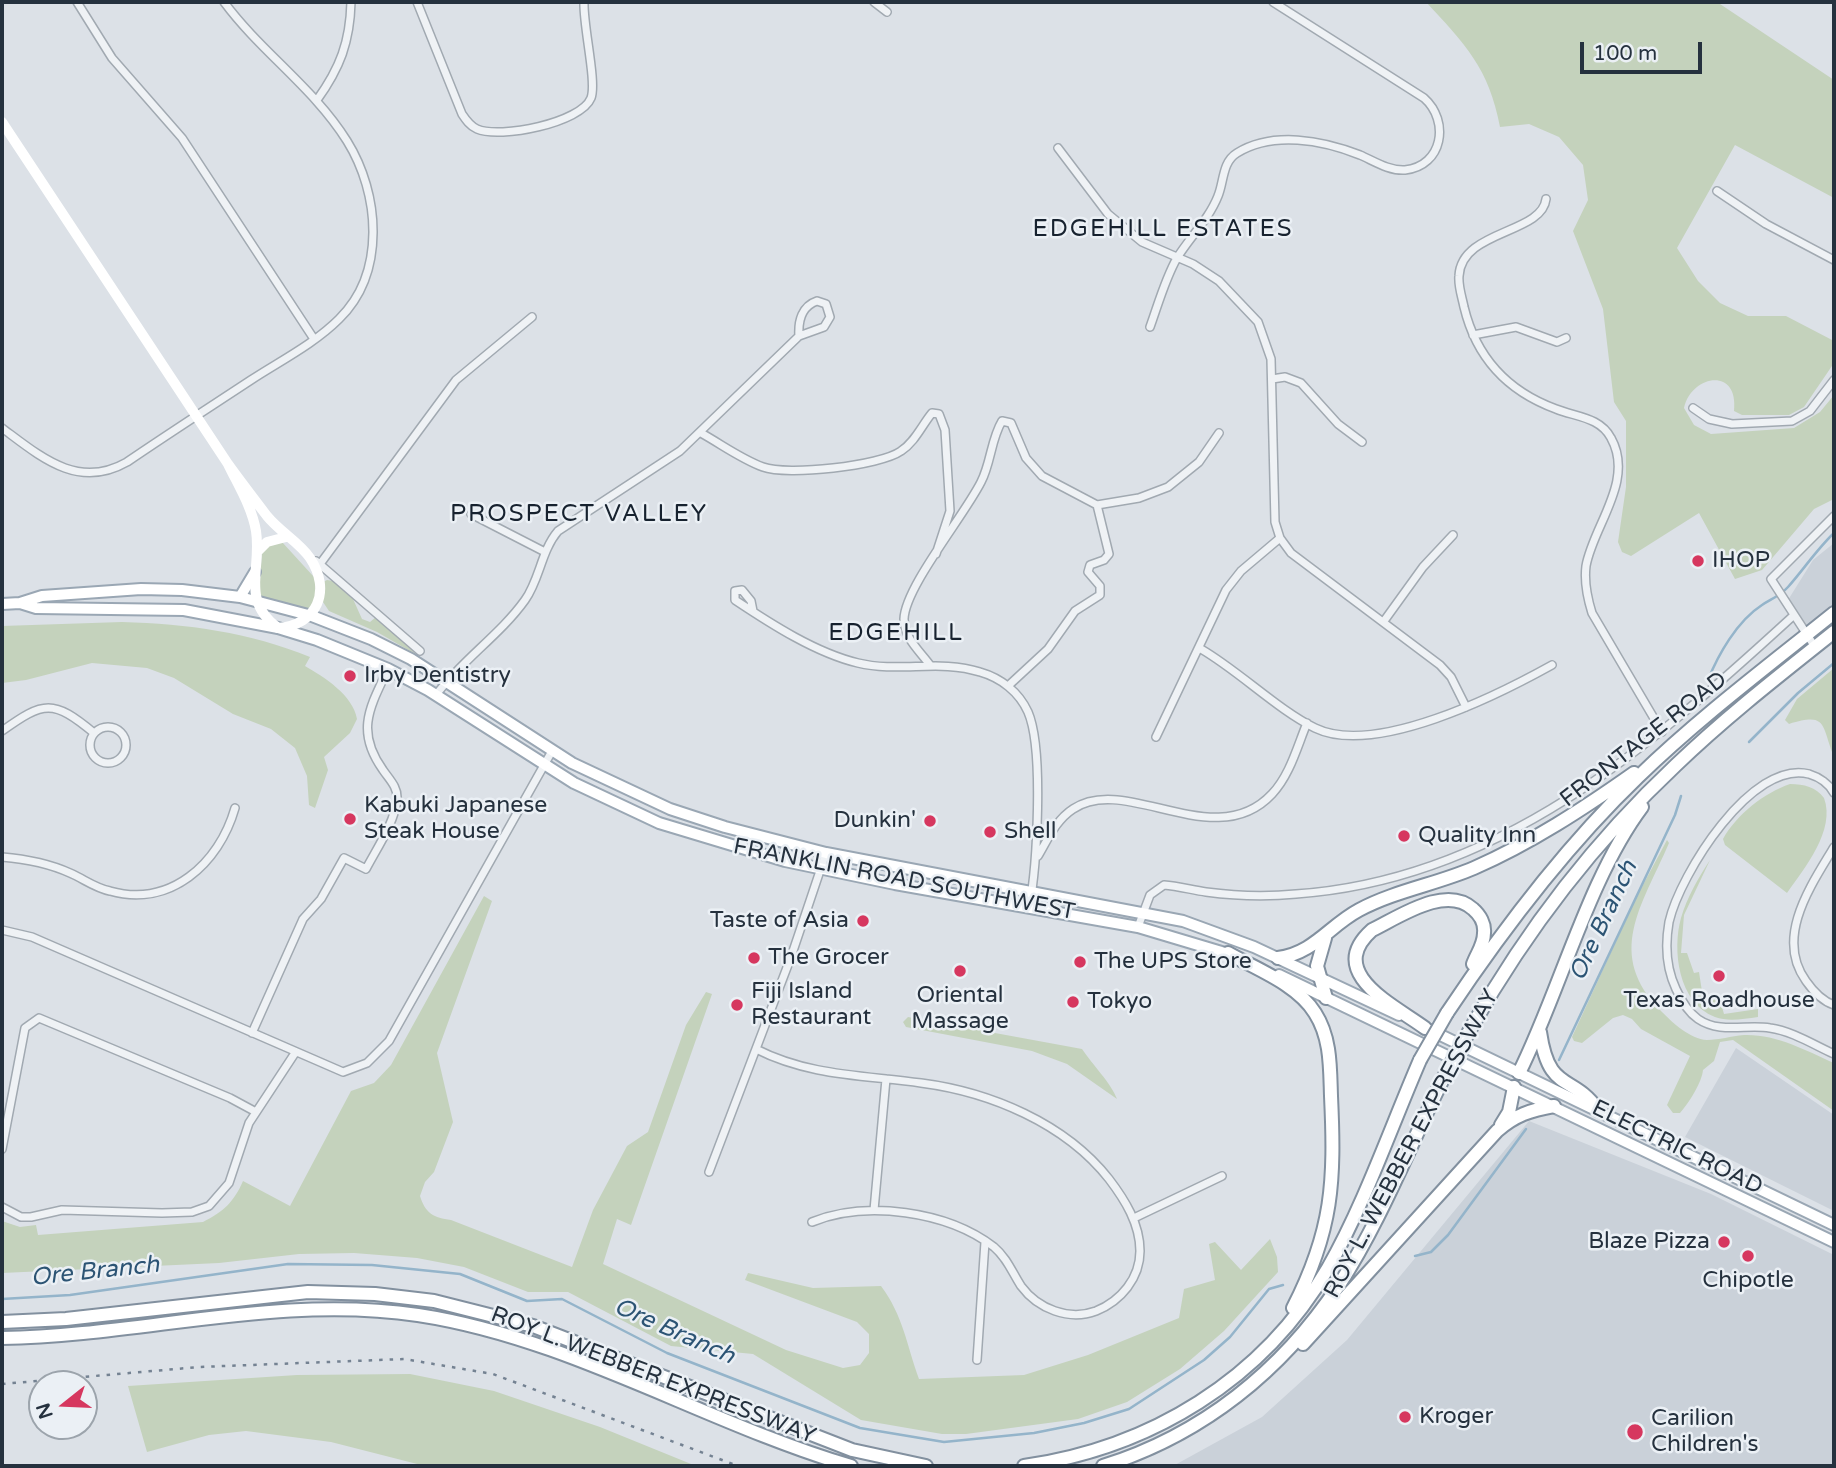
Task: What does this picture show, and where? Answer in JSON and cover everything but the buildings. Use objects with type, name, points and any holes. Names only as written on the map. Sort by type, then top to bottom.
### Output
[{"type":"highway","points":[[1278,958],[1298,954],[1325,938],[1360,909],[1473,869],[1568,818],[1674,744],[1834,612]]},
{"type":"highway","points":[[1519,1073],[1540,1032],[1607,868],[1639,811],[1674,766],[1834,632]]},
{"type":"highway","name":"ROY L. WEBBER EXPRESSWAY","points":[[1024,1466],[1100,1451],[1161,1425],[1241,1372],[1281,1333],[1314,1291],[1341,1244],[1420,1060],[1469,980],[1578,839],[1674,744]]},
{"type":"highway","name":"ROY L. WEBBER EXPRESSWAY","points":[[1103,1466],[1191,1428],[1230,1403],[1272,1367],[1300,1337],[1340,1283],[1471,1028],[1556,899],[1623,819],[1674,766]]},
{"type":"highway","points":[[1425,1028],[1373,991],[1358,975],[1355,960],[1364,937],[1372,930],[1434,902],[1463,902],[1477,913],[1484,926],[1483,939],[1469,980]]},
{"type":"highway","points":[[1325,938],[1318,958],[1318,977],[1326,998]]},
{"type":"highway","points":[[1228,953],[1288,987],[1308,1003],[1322,1027],[1330,1059],[1334,1163],[1329,1214],[1312,1267],[1281,1333]]},
{"type":"highway","points":[[1540,1032],[1551,1071],[1559,1081],[1592,1102],[1598,1110]]},
{"type":"highway","points":[[1497,1130],[1509,1112],[1514,1087]]},
{"type":"highway","points":[[1272,1367],[1320,1327],[1497,1130],[1511,1118],[1554,1106]]},
{"type":"highway","name":"ROY L. WEBBER EXPRESSWAY","points":[[2,1322],[66,1319],[297,1293],[375,1294],[435,1301],[533,1326],[852,1450],[926,1466]]},
{"type":"highway","name":"ROY L. WEBBER EXPRESSWAY","points":[[2,1338],[69,1335],[321,1308],[416,1315],[484,1329],[529,1342],[852,1466]]},
{"type":"main road","points":[[240,597],[254,572]]},
{"type":"main road","name":"FRANKLIN ROAD SOUTHWEST","points":[[2,604],[20,603],[42,596],[141,589],[240,597],[312,616],[371,639],[448,680],[552,751],[602,779],[670,809],[725,827],[826,853],[1144,912],[1213,931],[1278,958],[1425,1028]]},
{"type":"main road","name":"FRANKLIN ROAD SOUTHWEST","points":[[20,603],[36,608],[184,610],[278,628],[329,644],[388,669],[436,695],[544,766],[659,823],[728,845],[822,869],[1138,927],[1228,953],[1514,1087]]},
{"type":"main road","name":"ELECTRIC ROAD","points":[[1425,1028],[1834,1225]]},
{"type":"main road","points":[[1514,1087],[1519,1073]]},
{"type":"main road","name":"ELECTRIC ROAD","points":[[1514,1087],[1834,1242]]},
{"type":"street","points":[[77,2],[112,58],[182,138],[314,339]]},
{"type":"street","points":[[2,428],[57,467],[72,472],[95,474],[117,468],[314,339],[350,307],[366,278],[373,248],[371,209],[362,174],[348,142],[317,100],[272,57],[225,2]]},
{"type":"street","points":[[317,100],[334,76],[345,53],[351,2]]},
{"type":"street","points":[[417,2],[462,114],[472,126],[491,132],[552,123],[577,114],[587,104],[594,83],[584,32],[584,2]]},
{"type":"street","points":[[874,2],[887,12]]},
{"type":"street","points":[[1150,327],[1178,257],[1214,206],[1228,161],[1239,152],[1266,142],[1288,139],[1340,148],[1390,168],[1405,170],[1423,164],[1437,147],[1440,122],[1431,104],[1273,2]]},
{"type":"street","points":[[2,122],[228,464],[286,537],[420,651]]},
{"type":"street","points":[[1058,148],[1108,214],[1142,242],[1178,257],[1219,281],[1250,310],[1268,345],[1272,379],[1275,522],[1280,538],[1291,553],[1446,670],[1466,707]]},
{"type":"street","points":[[1717,191],[1766,224],[1834,260]]},
{"type":"street","points":[[1546,199],[1545,205],[1534,216],[1476,247],[1461,263],[1458,281],[1473,335],[1489,363],[1518,390],[1556,409],[1593,421],[1611,438],[1616,457],[1615,485],[1606,517],[1590,551],[1586,593],[1592,613],[1662,732]]},
{"type":"street","points":[[436,695],[527,598],[551,540],[566,524],[657,467],[701,432],[799,336],[818,330],[828,323],[830,311],[826,304],[817,301],[808,305],[801,317],[799,336]]},
{"type":"street","points":[[320,564],[456,380],[532,317]]},
{"type":"street","points":[[1473,335],[1516,327],[1557,342],[1566,338]]},
{"type":"street","points":[[1272,379],[1285,377],[1300,383],[1338,424],[1362,442]]},
{"type":"street","points":[[1693,408],[1719,422],[1792,421],[1810,411],[1834,380]]},
{"type":"street","points":[[701,432],[762,466],[783,470],[816,468],[893,456],[908,446],[932,413],[939,414],[945,430],[950,511],[939,538],[936,555]]},
{"type":"street","points":[[930,665],[909,640],[904,620],[918,582],[983,480],[1000,424],[1009,421],[1033,468],[1051,482],[1097,505],[1139,498],[1168,487],[1199,462],[1219,433]]},
{"type":"street","points":[[228,464],[252,517],[257,552],[254,572],[256,601],[264,616],[278,628],[298,624],[312,616],[318,607],[321,588],[315,567],[305,551]]},
{"type":"street","points":[[1008,686],[1048,649],[1075,611],[1100,595],[1100,586],[1088,572],[1090,565],[1104,560],[1109,554],[1097,505]]},
{"type":"street","points":[[471,514],[545,552]]},
{"type":"street","points":[[1815,647],[1774,587],[1772,575],[1834,516]]},
{"type":"street","points":[[1384,621],[1423,567],[1453,535]]},
{"type":"street","points":[[257,552],[267,541],[286,537]]},
{"type":"street","points":[[1156,737],[1233,580],[1280,538]]},
{"type":"street","points":[[753,611],[844,659],[880,667],[930,665],[980,671],[1008,686],[1025,706],[1035,734],[1037,856],[1029,908]]},
{"type":"street","name":"FRONTAGE ROAD","points":[[1138,927],[1153,891],[1164,886],[1239,895],[1297,894],[1364,885],[1431,868],[1486,846],[1552,811],[1662,732],[1793,616]]},
{"type":"street","points":[[1201,649],[1307,723],[1327,733],[1361,736],[1389,732],[1497,696],[1552,665]]},
{"type":"street","points":[[252,1033],[303,919],[321,899],[344,858],[366,869],[397,801],[395,788],[378,762],[366,727],[368,711],[388,669]]},
{"type":"street","points":[[2,731],[30,710],[46,706],[64,710],[94,733]]},
{"type":"street","points":[[1037,856],[1064,816],[1086,802],[1112,801],[1202,817],[1228,817],[1252,810],[1279,786],[1307,723]]},
{"type":"street","points":[[108,727],[122,734],[125,750],[120,758],[109,763],[97,760],[90,748],[94,733],[108,727]]},
{"type":"street","points":[[2,930],[32,937],[343,1072],[367,1063],[381,1051],[489,867],[552,751]]},
{"type":"street","points":[[1834,793],[1817,776],[1801,772],[1784,774],[1767,781],[1750,795],[1708,844],[1687,880],[1670,920],[1666,949],[1671,977],[1682,1002],[1697,1018],[1714,1027],[1771,1028],[1834,1054]]},
{"type":"street","points":[[2,858],[58,867],[107,891],[150,894],[179,884],[203,866],[226,834],[235,808]]},
{"type":"street","points":[[1834,846],[1803,900],[1794,937],[1796,958],[1802,976],[1813,990],[1834,1005]]},
{"type":"street","points":[[709,1172],[826,853]]},
{"type":"street","points":[[2,1149],[25,1028],[33,1020],[48,1020],[230,1098],[256,1112]]},
{"type":"street","points":[[756,1049],[784,1062],[812,1070],[952,1088],[1042,1123],[1093,1160],[1115,1186],[1133,1218],[1140,1253],[1135,1276],[1119,1297],[1087,1314],[1059,1312],[1038,1302],[1021,1285],[1002,1255],[985,1242],[932,1219],[874,1210],[840,1213],[812,1222]]},
{"type":"street","points":[[2,1207],[24,1217],[62,1210],[162,1213],[201,1210],[218,1199],[229,1183],[256,1112],[295,1053]]},
{"type":"street","points":[[874,1210],[886,1079]]},
{"type":"street","points":[[1133,1218],[1222,1176]]},
{"type":"street","points":[[977,1360],[985,1242]]},
{"type":"shaded area","points":[[1834,543],[1834,606],[1807,628],[1788,600],[1813,560]]},
{"type":"shaded area","points":[[1736,1048],[1834,1115],[1834,1211],[1685,1137]]},
{"type":"shaded area","points":[[1529,1121],[1711,1194],[1834,1255],[1834,1466],[1173,1466],[1262,1417],[1347,1340]]},
{"type":"green space","points":[[1426,2],[1717,2],[1834,80],[1834,198],[1735,145],[1677,248],[1698,281],[1720,303],[1748,316],[1786,316],[1834,341],[1834,363],[1804,407],[1789,415],[1742,415],[1734,411],[1734,397],[1729,387],[1714,380],[1695,388],[1684,408],[1694,425],[1711,434],[1794,428],[1820,412],[1834,395],[1834,499],[1814,509],[1762,570],[1735,579],[1699,513],[1631,556],[1622,552],[1618,542],[1626,487],[1626,421],[1614,402],[1603,309],[1573,231],[1588,200],[1583,165],[1559,137],[1529,124],[1500,127],[1489,88],[1474,58]]},
{"type":"green space","points":[[282,542],[314,577],[318,591],[312,610],[259,596],[262,552],[265,546]]},
{"type":"green space","points":[[333,581],[353,599],[362,619],[370,622],[376,617],[417,655],[377,632],[329,611],[323,602],[323,582]]},
{"type":"green space","points":[[122,622],[171,625],[241,635],[310,657],[305,666],[329,681],[344,695],[357,719],[350,733],[324,757],[328,770],[315,808],[309,805],[307,776],[295,748],[271,729],[233,714],[174,678],[147,668],[92,663],[26,680],[2,683],[2,626]]},
{"type":"green space","points":[[1834,668],[1834,757],[1821,724],[1811,720],[1789,724],[1785,720],[1797,699]]},
{"type":"green space","points":[[1790,784],[1817,791],[1824,798],[1827,810],[1822,836],[1802,873],[1787,893],[1725,845],[1723,839],[1736,821],[1752,806]]},
{"type":"green space","points":[[1667,840],[1669,843],[1648,888],[1634,929],[1632,950],[1635,970],[1645,991],[1671,1021],[1694,1037],[1707,1040],[1744,1035],[1767,1037],[1834,1063],[1834,1111],[1733,1040],[1720,1042],[1714,1061],[1703,1070],[1691,1098],[1680,1113],[1673,1113],[1667,1105],[1690,1056],[1641,1029],[1632,1019],[1623,1015],[1613,1018],[1582,1043],[1574,1041],[1572,1037],[1636,898]]},
{"type":"green space","points":[[1710,860],[1684,915],[1681,953],[1687,953],[1694,973],[1699,972],[1703,998],[1715,996],[1716,1000],[1720,1000],[1724,1014],[1758,1009],[1758,1017],[1730,1020],[1715,1017],[1693,1000],[1681,974],[1677,945],[1681,918],[1690,895]]},
{"type":"green space","points":[[484,896],[492,901],[437,1053],[453,1122],[434,1172],[425,1182],[420,1196],[428,1211],[435,1216],[572,1267],[593,1210],[627,1146],[648,1132],[686,1025],[706,992],[712,994],[631,1225],[617,1219],[603,1264],[786,1350],[843,1368],[860,1365],[869,1353],[869,1334],[857,1322],[745,1280],[748,1273],[813,1288],[881,1286],[900,1319],[919,1379],[1024,1375],[1088,1355],[1179,1318],[1184,1289],[1215,1280],[1209,1244],[1215,1242],[1241,1270],[1270,1239],[1277,1257],[1278,1272],[1224,1331],[1180,1369],[1127,1402],[1078,1419],[966,1434],[942,1434],[861,1420],[753,1354],[671,1346],[568,1292],[528,1292],[464,1267],[417,1258],[354,1253],[299,1254],[219,1263],[2,1273],[2,1221],[20,1227],[36,1225],[38,1235],[203,1222],[227,1206],[243,1181],[290,1206],[351,1091],[374,1083],[391,1065]]},
{"type":"green space","points":[[908,1017],[1082,1049],[1117,1099],[1067,1064],[1032,1051],[906,1027],[903,1022]]},
{"type":"green space","points":[[410,1374],[494,1391],[600,1427],[696,1466],[425,1466],[331,1442],[246,1431],[209,1435],[147,1452],[128,1386],[297,1375]]},
{"type":"waterway","name":"Ore Branch","points":[[1708,680],[1717,660],[1744,620],[1785,590],[1834,533]]},
{"type":"waterway","points":[[1749,742],[1798,693],[1834,663]]},
{"type":"waterway","name":"Ore Branch","points":[[1559,1060],[1675,815],[1681,796]]},
{"type":"waterway","name":"Ore Branch","points":[[1415,1256],[1431,1252],[1448,1235],[1526,1129]]},
{"type":"waterway","name":"Ore Branch","points":[[2,1299],[70,1295],[288,1264],[372,1265],[460,1274],[527,1301],[562,1299],[667,1353],[860,1428],[944,1442],[1034,1433],[1084,1423],[1129,1409],[1204,1360],[1230,1337],[1269,1289],[1283,1285]]},
{"type":"railway","points":[[2,1384],[199,1367],[404,1359],[493,1374],[738,1466]]},
{"type":"place","name":"IHOP","points":[[1698,561]]},
{"type":"place","name":"Irby Dentistry","points":[[350,676]]},
{"type":"place","name":"Kabuki Japanese Steak House","points":[[350,819]]},
{"type":"place","name":"Dunkin'","points":[[930,821]]},
{"type":"place","name":"Shell","points":[[990,832]]},
{"type":"place","name":"Quality Inn","points":[[1404,836]]},
{"type":"place","name":"Taste of Asia","points":[[863,921]]},
{"type":"place","name":"The Grocer","points":[[754,958]]},
{"type":"place","name":"The UPS Store","points":[[1080,962]]},
{"type":"place","name":"Oriental Massage","points":[[960,971]]},
{"type":"place","name":"Texas Roadhouse","points":[[1719,976]]},
{"type":"place","name":"Tokyo","points":[[1073,1002]]},
{"type":"place","name":"Fiji Island Restaurant","points":[[737,1005]]},
{"type":"place","name":"Blaze Pizza","points":[[1724,1242]]},
{"type":"place","name":"Chipotle","points":[[1748,1256]]},
{"type":"place","name":"Kroger","points":[[1405,1417]]},
{"type":"place","name":"Carilion Children's","points":[[1635,1432]]},
{"type":"district","name":"EDGEHILL ESTATES","points":[[1163,230]]},
{"type":"district","name":"PROSPECT VALLEY","points":[[579,515]]},
{"type":"district","name":"EDGEHILL","points":[[896,634]]}]
